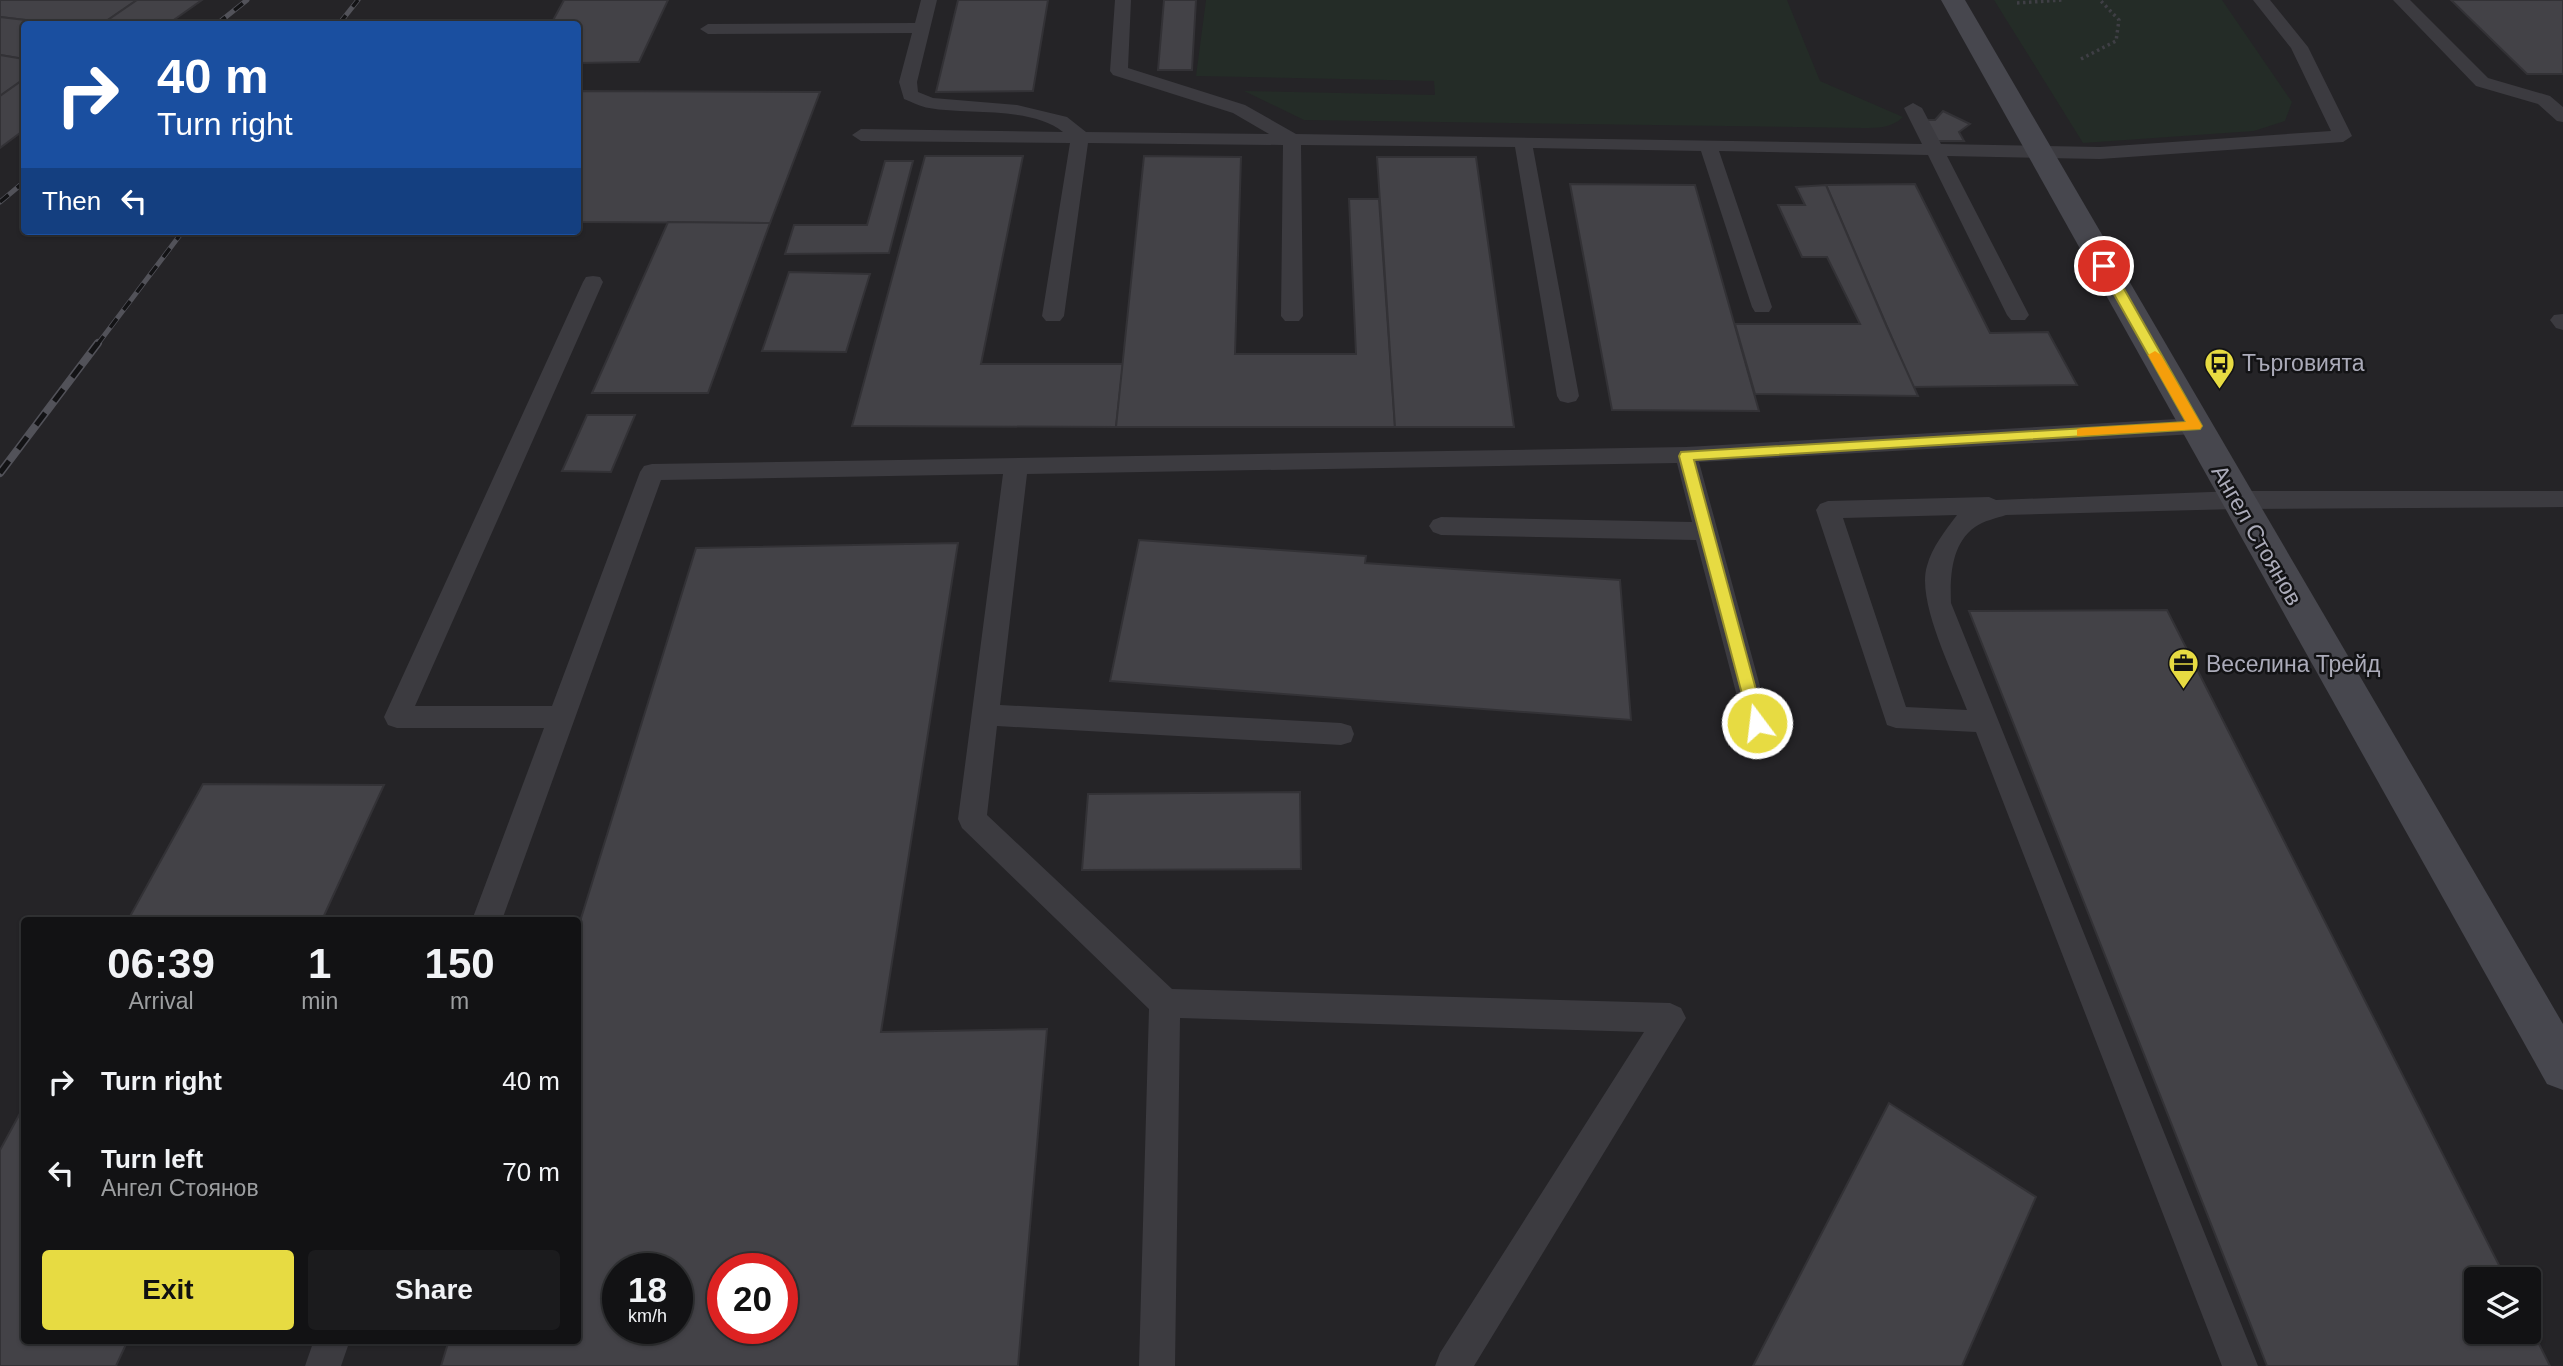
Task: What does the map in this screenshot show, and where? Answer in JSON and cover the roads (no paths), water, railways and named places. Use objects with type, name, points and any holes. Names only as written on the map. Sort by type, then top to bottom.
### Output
[{"type":"street","name":"Ангел Стоянов","points":[[1953,0],[2563,1068]]},
{"type":"lane","points":[[929,0],[908,82],[910,95],[930,103],[1017,110],[1061,121],[1080,136]]},
{"type":"lane","points":[[1124,0],[1119,71],[1239,109],[1292,139]]},
{"type":"lane","points":[[861,135],[1936,148],[2100,153],[2343,136],[2299,47],[2262,0]]},
{"type":"lane","points":[[2401,0],[2482,82],[2544,100],[2563,117]]},
{"type":"lane","points":[[708,29],[922,28]]},
{"type":"lane","points":[[1913,108],[1936,148],[2018,315]]},
{"type":"lane","points":[[1053,316],[1080,136]]},
{"type":"lane","points":[[1292,139],[1292,316]]},
{"type":"lane","points":[[1523,142],[1568,396]]},
{"type":"lane","points":[[1708,145],[1762,307]]},
{"type":"lane","points":[[562,717],[397,717],[593,282]]},
{"type":"lane","points":[[488,917],[652,471],[1686,456],[2195,426]]},
{"type":"lane","points":[[1686,456],[1757,723]]},
{"type":"lane","points":[[1016,466],[972,819],[1165,1003],[1670,1018],[1453,1366]]},
{"type":"lane","points":[[1984,722],[1896,717],[1828,510],[2237,500],[2563,499]]},
{"type":"lane","points":[[2004,506],[1966,521],[1950,542],[1938,568],[1938,603],[2240,1366]]},
{"type":"lane","points":[[1441,526],[1707,531]]},
{"type":"lane","points":[[985,715],[1341,734]]},
{"type":"lane","points":[[1157,1366],[1165,1003]]},
{"type":"lane","points":[[323,1366],[331,1344]]},
{"type":"railway","points":[[221,21],[247,0]]},
{"type":"railway","points":[[341,21],[358,0]]},
{"type":"railway","points":[[0,202],[21,184]]},
{"type":"railway","points":[[97,345],[180,235]]},
{"type":"railway","points":[[0,473],[98,343]]},
{"type":"place","name":"Търговията","points":[[2219,390]]},
{"type":"place","name":"Веселина Трейд","points":[[2183,691]]}]
